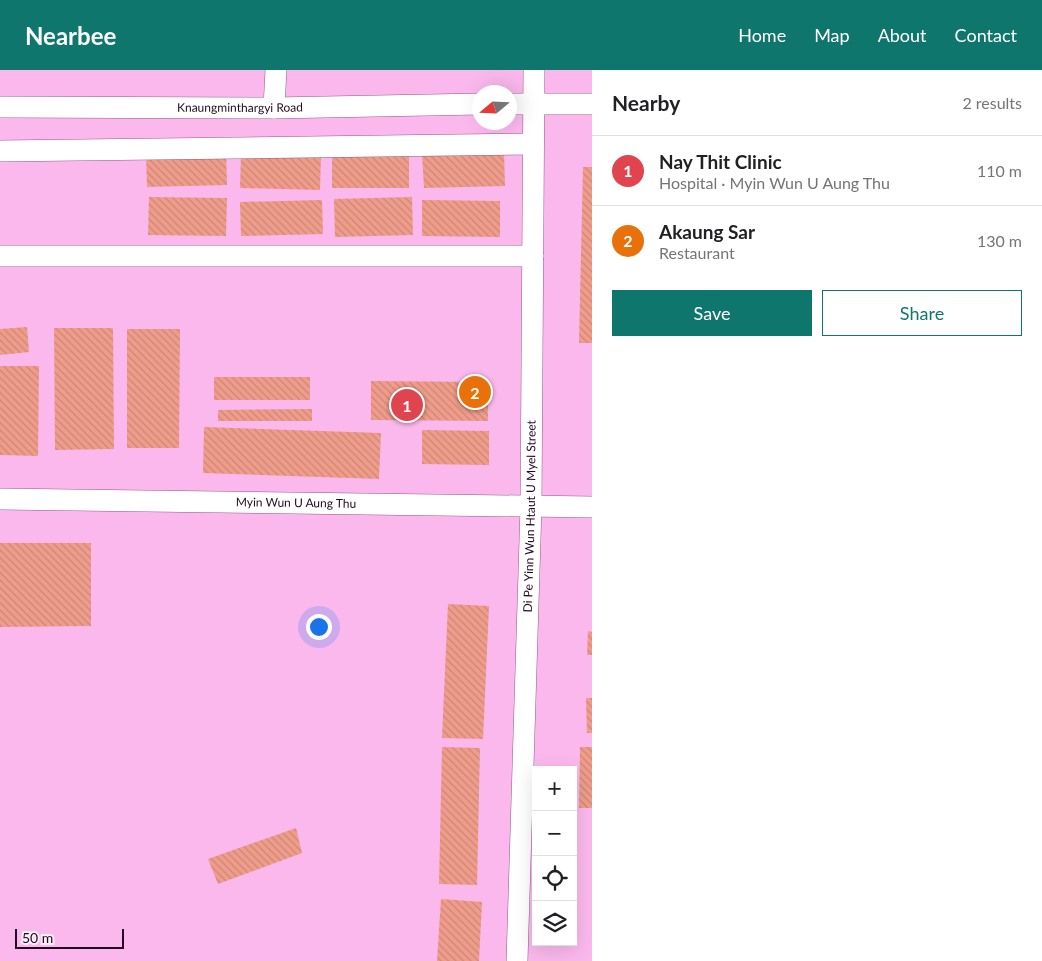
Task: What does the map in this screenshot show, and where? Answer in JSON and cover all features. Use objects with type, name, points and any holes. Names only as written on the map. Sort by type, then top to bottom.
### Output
[{"type":"street","points":[[274,108],[276,70]]},
{"type":"street","name":"Di Pe Yinn Wun Htaut U Myel Street","points":[[517,961],[531,507],[534,70]]},
{"type":"street","name":"Knaungminthargyi Road","points":[[0,106],[274,108],[472,104]]},
{"type":"street","points":[[517,104],[592,104]]},
{"type":"street","points":[[0,151],[534,144]]},
{"type":"street","points":[[0,256],[533,256]]},
{"type":"street","name":"Myin Wun U Aung Thu","points":[[0,500],[592,507]]},
{"type":"building","points":[[504,151],[505,186],[424,188],[422,153]]},
{"type":"building","points":[[226,153],[227,185],[147,187],[146,155]]},
{"type":"building","points":[[332,153],[409,153],[409,188],[332,188]]},
{"type":"building","points":[[241,154],[321,156],[320,190],[240,188]]},
{"type":"building","points":[[583,167],[592,167],[592,343],[579,343]]},
{"type":"building","points":[[149,197],[227,198],[226,236],[148,235]]},
{"type":"building","points":[[412,197],[413,235],[335,237],[334,199]]},
{"type":"building","points":[[322,200],[323,234],[241,236],[240,202]]},
{"type":"building","points":[[422,200],[500,201],[500,237],[422,236]]},
{"type":"building","points":[[27,327],[29,352],[0,355],[0,329]]},
{"type":"building","points":[[54,328],[113,328],[114,449],[55,450]]},
{"type":"building","points":[[127,329],[180,329],[179,448],[127,448]]},
{"type":"building","points":[[0,366],[39,366],[38,456],[0,455]]},
{"type":"building","points":[[214,377],[310,377],[310,400],[214,400]]},
{"type":"building","points":[[371,381],[488,382],[488,421],[371,420]]},
{"type":"building","points":[[312,409],[312,421],[218,421],[218,410]]},
{"type":"building","points":[[204,427],[381,433],[379,479],[203,473]]},
{"type":"building","points":[[422,430],[489,431],[489,465],[422,464]]},
{"type":"building","points":[[0,543],[91,543],[91,626],[0,627]]},
{"type":"building","points":[[448,604],[489,606],[483,739],[442,738]]},
{"type":"building","points":[[588,631],[592,632],[592,655],[587,655]]},
{"type":"building","points":[[586,698],[592,698],[592,733],[587,733]]},
{"type":"building","points":[[442,747],[480,748],[477,885],[439,884]]},
{"type":"building","points":[[580,747],[592,747],[592,808],[579,808]]},
{"type":"building","points":[[296,828],[302,853],[218,884],[208,859]]},
{"type":"building","points":[[441,899],[482,902],[479,961],[437,961]]},
{"type":"place","name":"Akaung Sar","points":[[475,392]]},
{"type":"place","name":"Nay Thit Clinic","points":[[407,405]]}]
